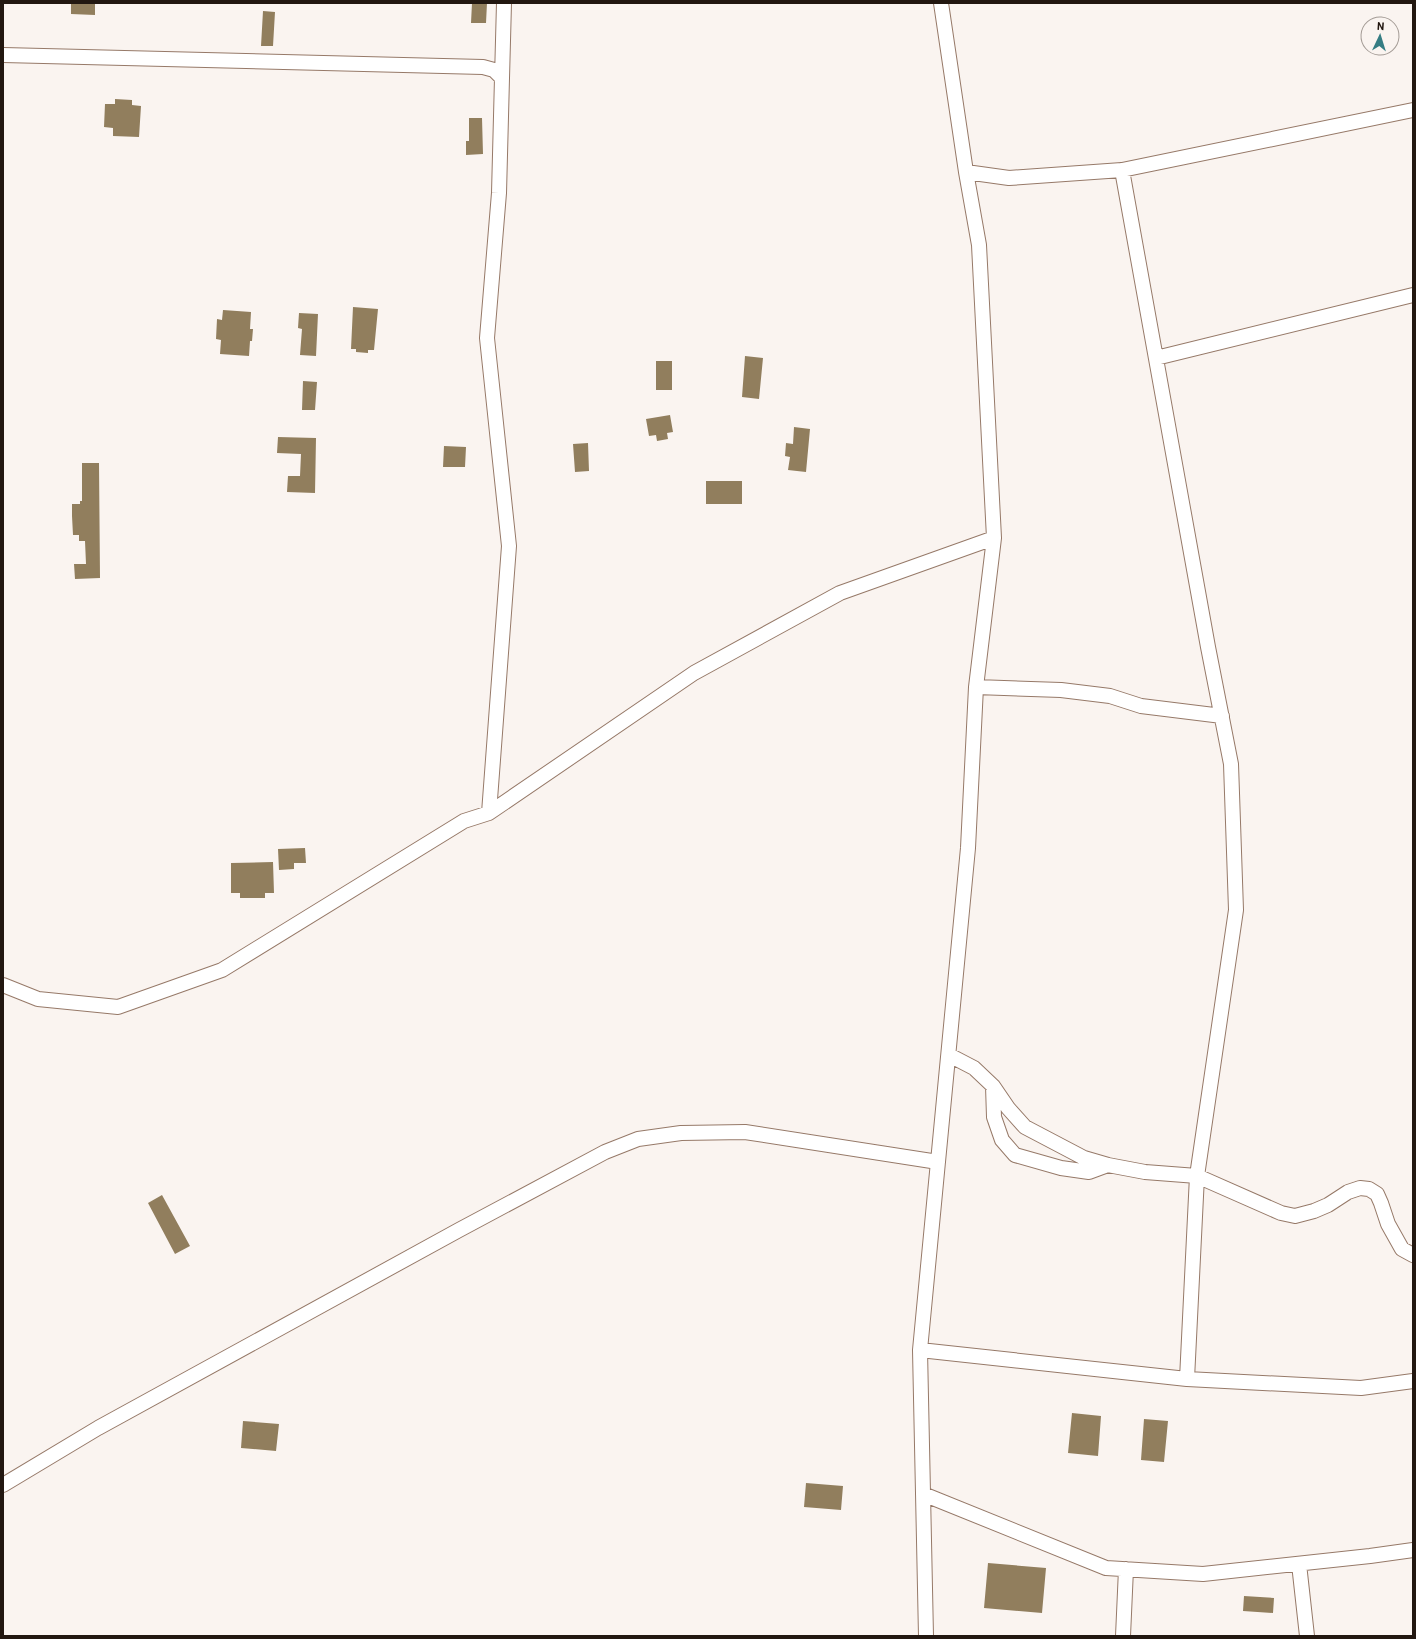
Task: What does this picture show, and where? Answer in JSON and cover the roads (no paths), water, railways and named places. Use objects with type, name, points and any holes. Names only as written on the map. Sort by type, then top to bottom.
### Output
[{"type":"street","points":[[489,813],[509,546],[487,338],[499,193],[504,3]]},
{"type":"street","points":[[926,1636],[920,1350],[968,848],[976,687],[994,538],[979,245],[966,172],[942,3]]},
{"type":"street","points":[[3,55],[483,67],[494,70],[502,78]]},
{"type":"street","points":[[966,172],[1009,178],[1122,170],[1413,110]]},
{"type":"street","points":[[1122,170],[1232,764],[1236,910],[1197,1176],[1187,1379]]},
{"type":"street","points":[[1156,358],[1413,295]]},
{"type":"street","points":[[3,985],[38,999],[118,1007],[222,970],[464,821],[489,813],[694,673],[840,593],[994,538]]},
{"type":"street","points":[[976,687],[1061,690],[1110,696],[1141,706],[1222,716]]},
{"type":"street","points":[[948,1056],[974,1068],[993,1086],[1008,1108],[1025,1126],[1084,1158],[1108,1165],[1146,1172],[1197,1176],[1281,1213],[1295,1216],[1321,1208],[1354,1190],[1360,1188],[1369,1189],[1377,1194],[1388,1224],[1402,1249],[1413,1255]]},
{"type":"street","points":[[993,1086],[994,1116],[1002,1140],[1014,1155],[1061,1168],[1089,1172],[1108,1165]]},
{"type":"street","points":[[3,1485],[98,1428],[452,1233],[605,1152],[638,1139],[681,1133],[745,1132],[938,1162]]},
{"type":"street","points":[[920,1350],[1187,1379],[1361,1388],[1413,1381]]},
{"type":"street","points":[[923,1494],[1106,1568],[1204,1574],[1413,1550]]},
{"type":"street","points":[[1299,1564],[1307,1636]]},
{"type":"street","points":[[1123,1636],[1126,1569]]}]
